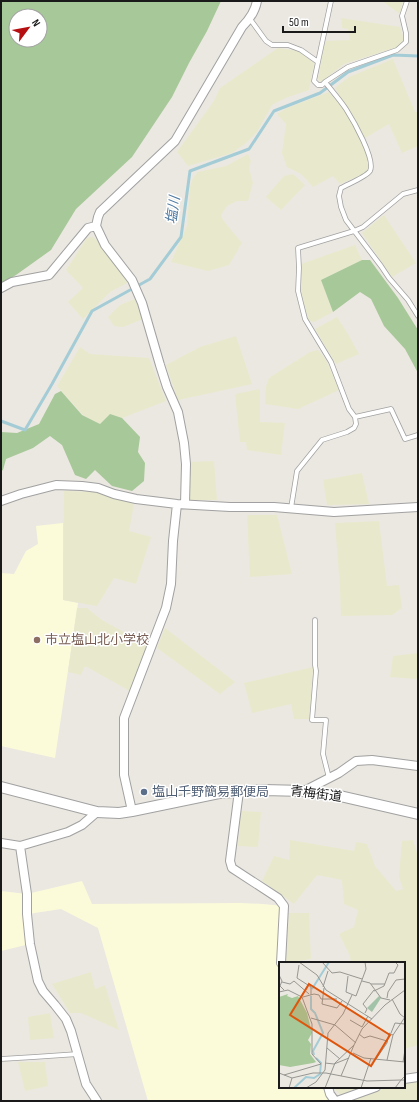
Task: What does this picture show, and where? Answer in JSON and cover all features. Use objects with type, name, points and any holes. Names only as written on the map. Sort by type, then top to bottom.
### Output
[{"type":"street","points":[[132,811],[124,775],[124,718],[166,608],[171,584],[173,541],[181,504],[186,464],[184,443],[178,412],[167,387],[142,303],[132,280],[105,245],[96,226],[100,212],[175,141],[242,27],[250,19],[255,10],[257,1]]},
{"type":"street","points":[[1,288],[12,282],[49,275],[88,228],[96,226]]},
{"type":"street","points":[[1,501],[56,485],[98,488],[114,494],[136,499],[181,504],[291,508],[334,512],[418,507]]},
{"type":"street","points":[[304,791],[339,773],[356,761],[372,760],[418,766]]},
{"type":"street","name":"青梅街道","points":[[1,787],[97,812],[132,811],[219,793],[264,790],[304,791],[340,796],[418,814]]},
{"type":"street","points":[[239,791],[230,861],[232,868],[278,898],[284,906],[281,962]]},
{"type":"street","points":[[1,843],[20,846],[61,834],[82,825],[97,812]]},
{"type":"street","points":[[20,846],[27,894],[30,944],[38,981],[43,991],[66,1019],[71,1031],[86,1084],[97,1101]]},
{"type":"street","points":[[405,1079],[418,1077]]},
{"type":"street","points":[[328,1088],[330,1094],[336,1101],[373,1088]]},
{"type":"lane","points":[[331,1],[314,81],[318,85],[327,84],[348,67],[397,50],[406,42],[406,34],[402,16],[407,1]]},
{"type":"lane","points":[[250,19],[266,42],[272,45],[288,45],[301,50],[318,62]]},
{"type":"lane","points":[[327,84],[346,108],[365,144],[372,165],[366,175],[341,188],[339,196],[346,220],[373,254],[389,278],[408,300],[418,316]]},
{"type":"lane","points":[[291,508],[297,471],[322,440],[347,432],[354,428],[356,424],[355,417],[349,408],[331,362],[305,319],[298,291],[298,248],[363,227],[404,194],[418,190]]},
{"type":"lane","points":[[355,417],[391,409],[405,439],[418,435]]},
{"type":"lane","points":[[315,620],[316,671],[312,720],[326,720],[323,754],[329,778]]},
{"type":"lane","points":[[1,1058],[34,1058],[78,1054]]},
{"type":"shaded area","points":[[1,1],[221,1],[172,97],[132,157],[76,209],[51,250],[1,284]]},
{"type":"shaded area","points":[[382,1],[403,1],[400,14]]},
{"type":"shaded area","points":[[341,18],[400,27],[404,40],[397,47],[344,64],[321,82],[318,79],[325,41],[350,40],[348,29],[342,28]]},
{"type":"shaded area","points":[[278,48],[298,51],[314,63],[309,90],[288,97],[272,105],[257,132],[246,143],[232,153],[188,166],[177,152],[214,101],[220,88]]},
{"type":"shaded area","points":[[393,59],[415,112],[418,112],[418,146],[402,153],[389,124],[365,138],[335,88],[349,77]]},
{"type":"shaded area","points":[[329,92],[345,111],[364,146],[368,157],[369,167],[365,173],[340,184],[333,176],[313,187],[301,174],[287,167],[282,153],[286,124],[277,114],[287,108]]},
{"type":"shaded area","points":[[248,154],[251,161],[249,168],[253,183],[248,201],[237,201],[227,206],[221,215],[223,220],[242,243],[229,265],[208,271],[171,262],[187,226],[190,187],[193,178],[198,172],[226,166]]},
{"type":"shaded area","points":[[293,174],[305,185],[281,210],[266,197],[284,176]]},
{"type":"shaded area","points":[[384,215],[416,263],[392,277],[362,233]]},
{"type":"shaded area","points":[[93,237],[104,247],[129,282],[110,292],[83,319],[68,302],[83,288],[66,270],[87,238]]},
{"type":"shaded area","points":[[355,245],[362,260],[321,280],[333,312],[314,322],[308,320],[301,291],[301,264]]},
{"type":"shaded area","points":[[362,260],[370,260],[398,298],[418,330],[418,373],[405,349],[384,326],[371,299],[360,292],[333,312],[321,280]]},
{"type":"shaded area","points":[[135,299],[143,319],[123,327],[114,326],[108,317],[120,305]]},
{"type":"shaded area","points":[[337,317],[359,354],[336,364],[315,329]]},
{"type":"shaded area","points":[[236,336],[252,384],[178,400],[166,365],[200,347]]},
{"type":"shaded area","points":[[80,347],[90,354],[149,358],[166,401],[122,418],[110,414],[100,424],[83,415],[57,386]]},
{"type":"shaded area","points":[[318,350],[326,360],[339,390],[298,409],[265,404],[266,386],[269,378],[310,352]]},
{"type":"shaded area","points":[[260,389],[260,422],[285,423],[281,455],[247,450],[246,442],[240,442],[235,394]]},
{"type":"shaded area","points":[[61,391],[82,415],[100,424],[110,414],[122,418],[140,437],[138,452],[145,463],[144,481],[132,491],[112,486],[95,470],[86,479],[75,475],[62,445],[50,436],[33,448],[6,459],[3,470],[1,471],[1,432],[17,433],[39,424],[55,394]]},
{"type":"shaded area","points":[[214,461],[217,500],[189,500],[189,462]]},
{"type":"shaded area","points":[[362,473],[369,504],[327,505],[323,480]]},
{"type":"shaded area","points":[[64,491],[95,492],[134,504],[129,531],[151,537],[136,584],[114,578],[97,606],[63,600]]},
{"type":"shaded area","points":[[247,515],[277,515],[292,574],[250,577]]},
{"type":"shaded area","points":[[379,521],[387,586],[399,585],[402,608],[392,615],[341,616],[335,523]]},
{"type":"shaded area","name":"市立塩山北小学校","points":[[63,523],[63,600],[78,603],[55,758],[1,746],[1,573],[14,574],[26,551],[38,544],[36,526]]},
{"type":"shaded area","points":[[77,608],[87,608],[102,620],[149,646],[130,691],[85,666],[81,675],[68,672]]},
{"type":"shaded area","points":[[165,628],[235,682],[220,694],[157,648]]},
{"type":"shaded area","points":[[418,653],[418,679],[390,677],[393,656]]},
{"type":"shaded area","points":[[313,667],[310,719],[294,719],[291,704],[252,713],[244,683]]},
{"type":"shaded area","points":[[241,811],[261,812],[258,847],[238,846]]},
{"type":"shaded area","points":[[290,840],[354,851],[356,842],[367,844],[375,866],[396,891],[403,889],[399,877],[402,841],[413,840],[418,856],[418,1045],[405,1049],[405,962],[351,962],[350,956],[339,934],[354,927],[358,910],[344,904],[342,880],[317,875],[294,904],[262,881],[274,856],[289,860]]},
{"type":"shaded area","points":[[82,881],[92,904],[240,903],[284,906],[279,962],[279,1088],[328,1088],[330,1094],[327,1101],[148,1101],[98,928],[61,909],[28,914],[30,944],[1,951],[1,891],[27,894]]},
{"type":"shaded area","points":[[289,913],[309,913],[311,959],[286,962]]},
{"type":"shaded area","points":[[91,972],[95,989],[105,985],[119,1030],[81,1013],[70,1013],[52,984]]},
{"type":"shaded area","points":[[50,1013],[54,1038],[30,1040],[28,1017]]},
{"type":"shaded area","points":[[18,1062],[45,1062],[48,1086],[25,1091]]},
{"type":"shaded area","points":[[418,1080],[418,1101],[349,1101],[384,1088],[405,1088],[405,1083]]},
{"type":"shaded area","points":[[333,1088],[357,1088],[341,1095]]},
{"type":"waterway","name":"塩川","points":[[1,421],[25,430],[92,311],[150,279],[181,237],[190,171],[249,149],[274,111],[320,93],[348,72],[393,55],[418,56]]},
{"type":"place","name":"市立塩山北小学校","points":[[37,640]]},
{"type":"place","name":"塩山千野簡易郵便局","points":[[144,792]]}]
